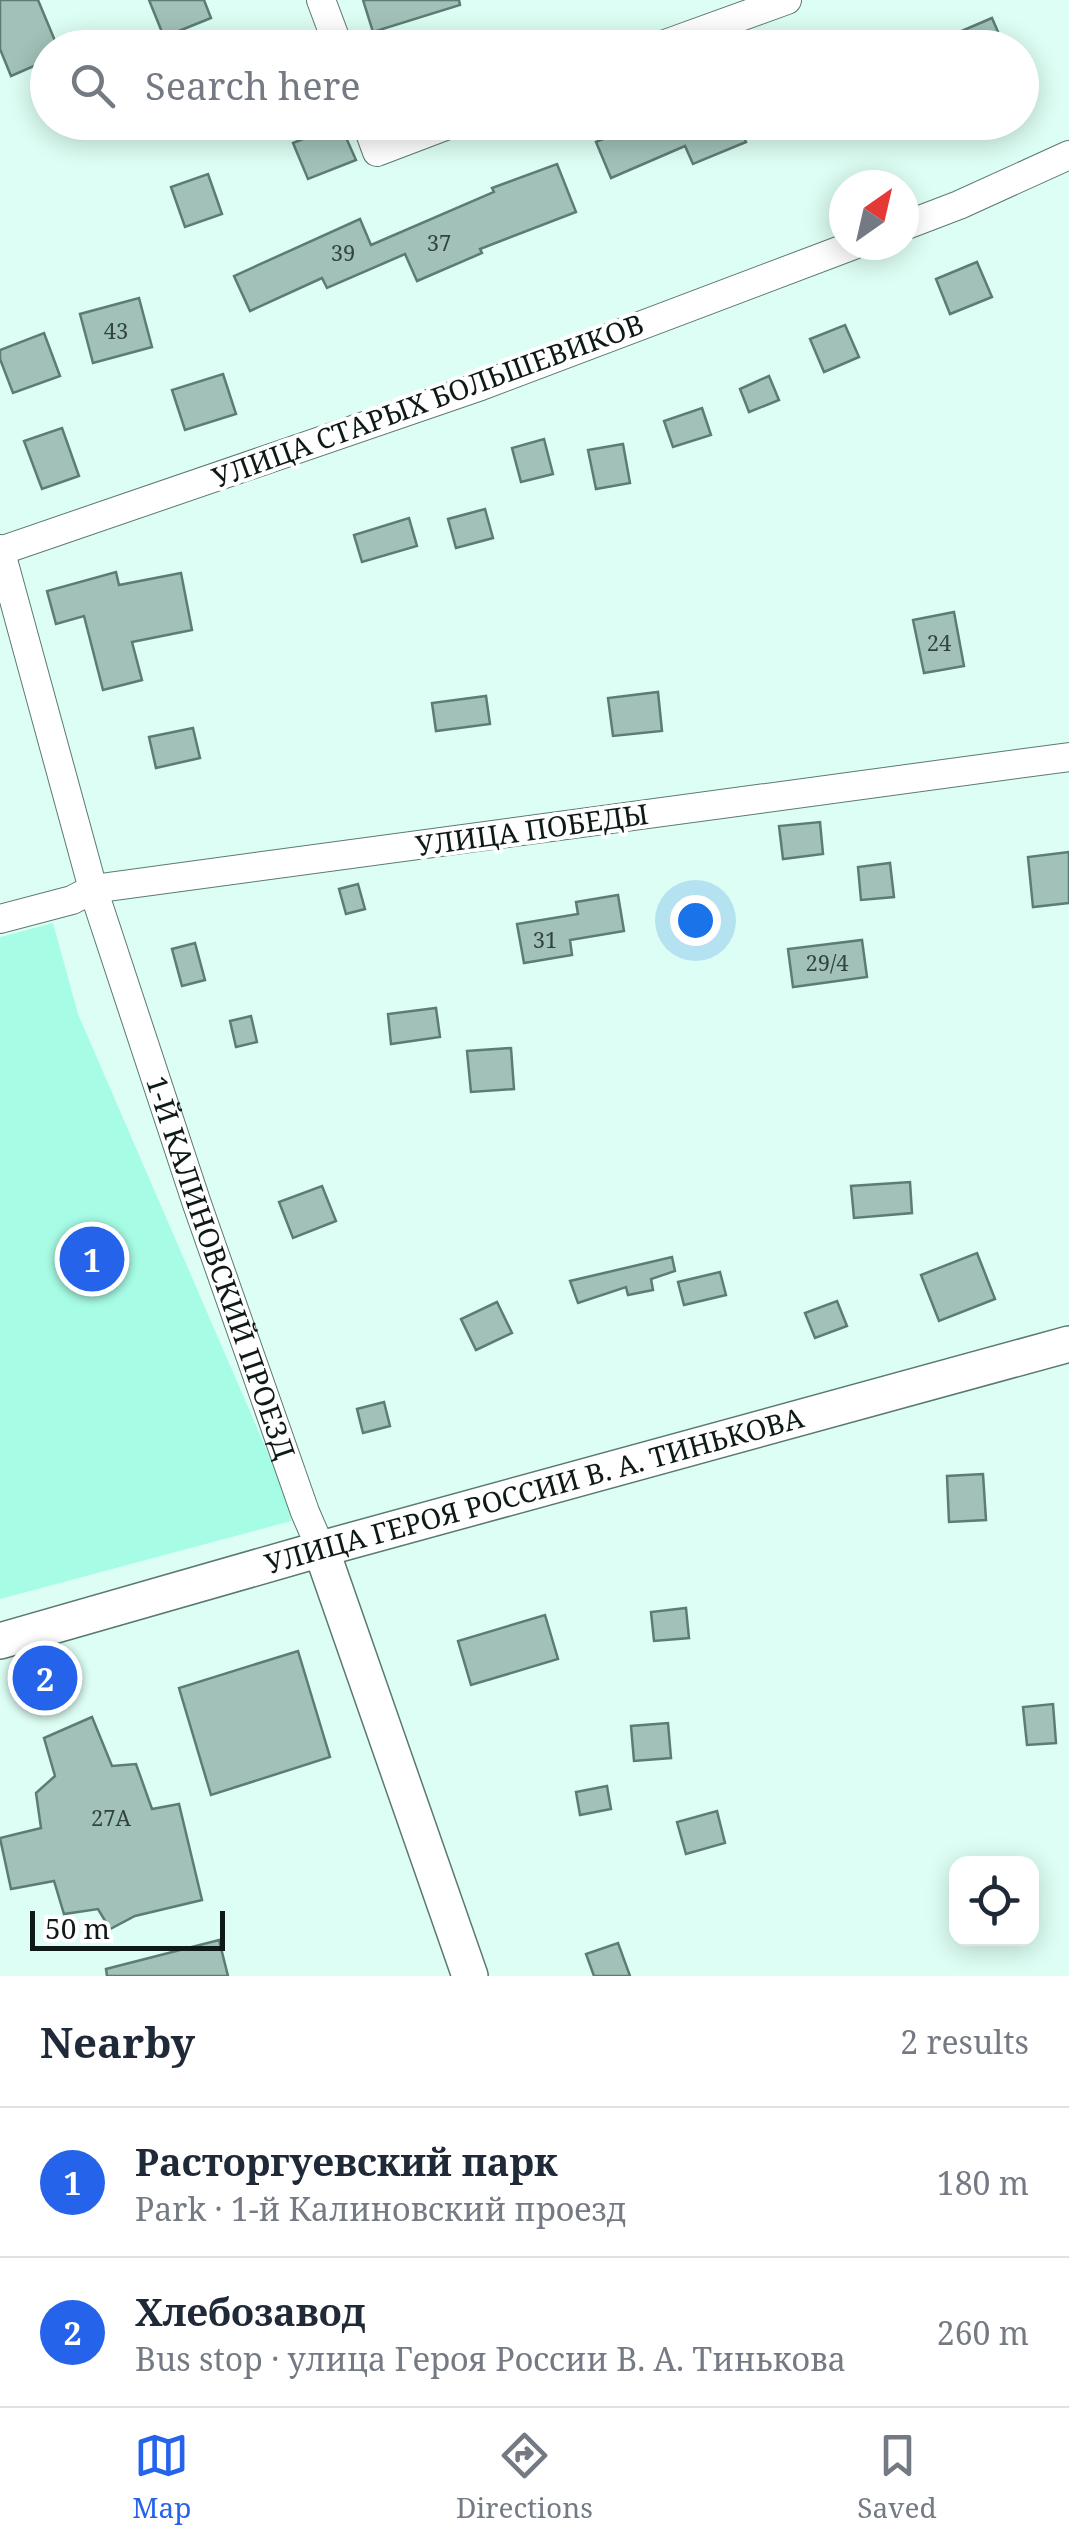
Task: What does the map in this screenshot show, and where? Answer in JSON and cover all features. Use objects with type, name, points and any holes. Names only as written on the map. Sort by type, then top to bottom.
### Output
[{"type":"street","points":[[321,0],[332,30]]},
{"type":"street","points":[[704,30],[787,0]]},
{"type":"street","points":[[373,140],[377,152],[409,140]]},
{"type":"street","points":[[919,221],[1069,155]]},
{"type":"street","name":"УЛИЦА СТАРЫХ БОЛЬШЕВИКОВ","points":[[0,550],[482,386],[829,254]]},
{"type":"street","name":"1-Й КАЛИНОВСКИЙ ПРОЕЗД","points":[[0,550],[93,889],[197,1204],[470,1976]]},
{"type":"street","name":"УЛИЦА ПОБЕДЫ","points":[[0,919],[72,900],[93,889],[1069,757]]},
{"type":"street","name":"УЛИЦА ГЕРОЯ РОССИИ В. А. ТИНЬКОВА","points":[[0,1641],[321,1548],[1069,1344]]},
{"type":"green space","points":[[53,923],[78,1014],[290,1504],[291,1521],[0,1599],[0,937]]},
{"type":"building","points":[[0,0],[38,0],[50,30],[30,30],[30,68],[11,76],[0,49]]},
{"type":"building","points":[[149,0],[204,0],[211,18],[181,30],[161,30]]},
{"type":"building","points":[[363,0],[459,0],[460,5],[372,30]]},
{"type":"building","points":[[992,18],[997,30],[964,30]]},
{"type":"building","points":[[347,140],[356,160],[308,179],[293,143]]},
{"type":"building","points":[[596,142],[746,142],[693,164],[685,146],[611,178]]},
{"type":"building","points":[[557,164],[576,212],[480,249],[482,253],[417,281],[405,254],[327,288],[322,278],[250,311],[234,276],[360,219],[371,245],[494,192],[492,188]]},
{"type":"building","points":[[208,174],[222,214],[185,227],[171,187]]},
{"type":"building","points":[[977,262],[992,297],[950,314],[936,279]]},
{"type":"building","points":[[139,298],[152,347],[93,363],[80,314]]},
{"type":"building","points":[[845,325],[859,357],[824,372],[810,339]]},
{"type":"building","points":[[44,333],[60,376],[13,393],[0,350]]},
{"type":"building","points":[[223,374],[236,414],[185,430],[172,390]]},
{"type":"building","points":[[769,376],[779,400],[749,412],[740,389]]},
{"type":"building","points":[[702,408],[711,435],[673,447],[664,421]]},
{"type":"building","points":[[62,428],[79,476],[42,489],[24,441]]},
{"type":"building","points":[[544,439],[553,474],[521,482],[512,448]]},
{"type":"building","points":[[623,444],[630,483],[596,489],[588,450]]},
{"type":"building","points":[[485,509],[493,538],[456,548],[448,519]]},
{"type":"building","points":[[409,518],[417,546],[362,562],[354,535]]},
{"type":"building","points":[[116,572],[119,585],[181,573],[192,630],[132,642],[142,680],[103,690],[84,616],[56,624],[47,591]]},
{"type":"building","points":[[954,612],[964,666],[924,673],[913,620]]},
{"type":"building","points":[[658,692],[662,731],[613,736],[608,698]]},
{"type":"building","points":[[486,696],[490,724],[436,731],[432,703]]},
{"type":"building","points":[[193,728],[200,758],[156,768],[149,737]]},
{"type":"building","points":[[820,822],[823,854],[783,859],[779,826]]},
{"type":"building","points":[[1069,852],[1069,903],[1033,907],[1028,857]]},
{"type":"building","points":[[890,863],[894,897],[861,900],[858,867]]},
{"type":"building","points":[[358,884],[365,909],[346,914],[339,889]]},
{"type":"building","points":[[618,895],[624,931],[570,940],[572,955],[524,963],[517,924],[578,914],[576,902]]},
{"type":"building","points":[[862,940],[867,977],[793,987],[788,949]]},
{"type":"building","points":[[195,943],[205,980],[182,986],[172,949]]},
{"type":"building","points":[[436,1008],[440,1037],[391,1044],[388,1014]]},
{"type":"building","points":[[251,1016],[257,1042],[236,1047],[230,1021]]},
{"type":"building","points":[[511,1048],[514,1089],[471,1092],[467,1051]]},
{"type":"building","points":[[910,1182],[912,1213],[854,1218],[851,1186]]},
{"type":"building","points":[[322,1186],[336,1221],[293,1238],[279,1202]]},
{"type":"building","points":[[977,1253],[995,1299],[939,1321],[921,1275]]},
{"type":"building","points":[[672,1257],[675,1271],[651,1279],[653,1290],[628,1295],[626,1287],[578,1303],[570,1281]]},
{"type":"building","points":[[720,1272],[726,1295],[684,1305],[678,1282]]},
{"type":"building","points":[[837,1301],[847,1326],[815,1338],[805,1313]]},
{"type":"building","points":[[497,1302],[512,1333],[476,1350],[461,1319]]},
{"type":"building","points":[[384,1402],[390,1426],[363,1433],[357,1409]]},
{"type":"building","points":[[983,1474],[986,1520],[949,1522],[947,1476]]},
{"type":"building","points":[[686,1608],[689,1638],[654,1641],[651,1612]]},
{"type":"building","points":[[545,1615],[558,1659],[471,1685],[458,1641]]},
{"type":"building","points":[[298,1651],[330,1757],[211,1795],[179,1688]]},
{"type":"building","points":[[1053,1704],[1056,1743],[1027,1745],[1023,1707]]},
{"type":"building","points":[[92,1717],[112,1766],[136,1764],[152,1809],[179,1804],[202,1900],[135,1916],[110,1929],[98,1909],[64,1914],[54,1881],[11,1889],[0,1838],[41,1828],[36,1793],[55,1776],[44,1738]]},
{"type":"building","points":[[668,1723],[671,1758],[634,1761],[631,1726]]},
{"type":"building","points":[[607,1786],[611,1809],[580,1815],[576,1792]]},
{"type":"building","points":[[717,1811],[725,1843],[686,1854],[677,1822]]},
{"type":"building","points":[[219,1940],[228,1976],[107,1976],[106,1969]]},
{"type":"building","points":[[618,1943],[630,1976],[594,1976],[586,1954]]},
{"type":"place","name":"Расторгуевский парк","points":[[92,1259]]},
{"type":"place","name":"Хлебозавод","points":[[45,1678]]}]
